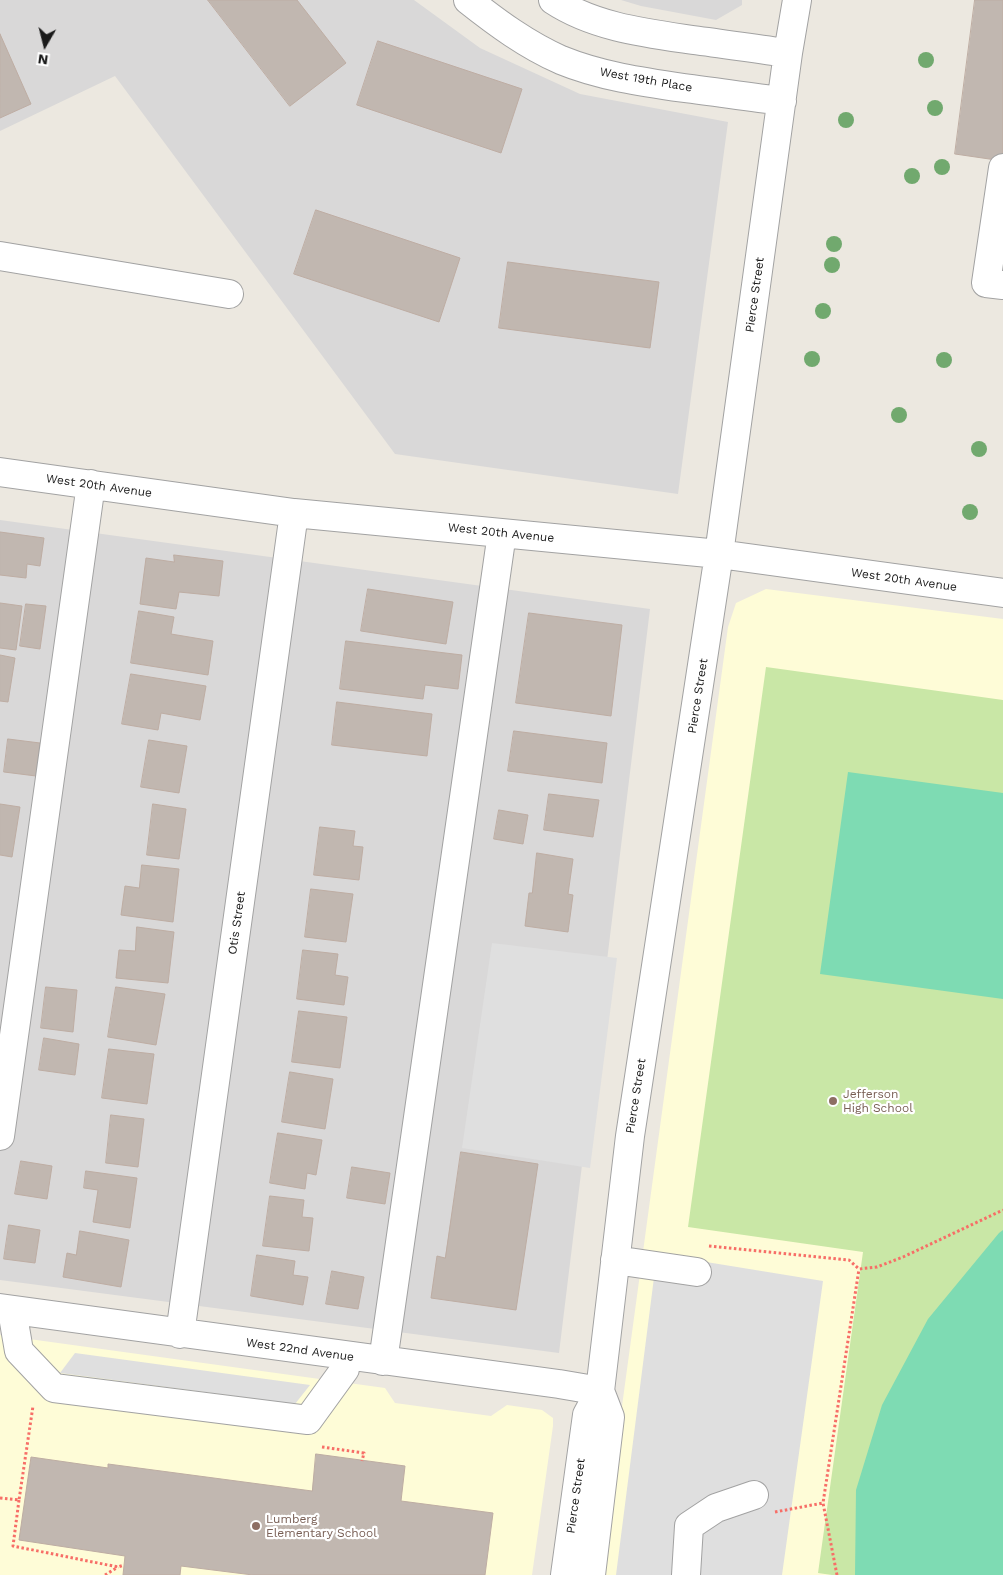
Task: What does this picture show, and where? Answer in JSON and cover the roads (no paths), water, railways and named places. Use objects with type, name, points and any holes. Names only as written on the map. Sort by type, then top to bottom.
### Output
[{"type":"street","name":"West 19th Place","points":[[468,0],[535,47],[562,60],[591,70],[623,79],[782,101]]},
{"type":"street","points":[[553,0],[582,15],[634,31],[788,53]]},
{"type":"street","name":"Pierce Street","points":[[566,1575],[587,1415],[600,1391],[630,1136],[719,554],[788,53],[797,0]]},
{"type":"street","points":[[1003,168],[986,283],[1003,285]]},
{"type":"street","points":[[0,256],[229,294]]},
{"type":"street","name":"West 20th Avenue","points":[[0,472],[294,513],[719,554],[1003,594]]},
{"type":"street","points":[[0,1136],[91,484]]},
{"type":"street","name":"Otis Street","points":[[180,1334],[294,513]]},
{"type":"street","points":[[383,1361],[502,533]]},
{"type":"street","points":[[614,1260],[698,1272]]},
{"type":"street","points":[[6,1309],[19,1351],[54,1388],[308,1420],[345,1369],[346,1356]]},
{"type":"street","name":"West 22nd Avenue","points":[[6,1309],[600,1391]]},
{"type":"street","name":"Pierce Street","points":[[591,1575],[610,1417],[600,1391]]},
{"type":"street","points":[[686,1575],[688,1526],[716,1508],[754,1496]]},
{"type":"place","name":"Jefferson High School","points":[[833,1101]]},
{"type":"place","name":"Lumberg Elementary School","points":[[256,1526]]}]
